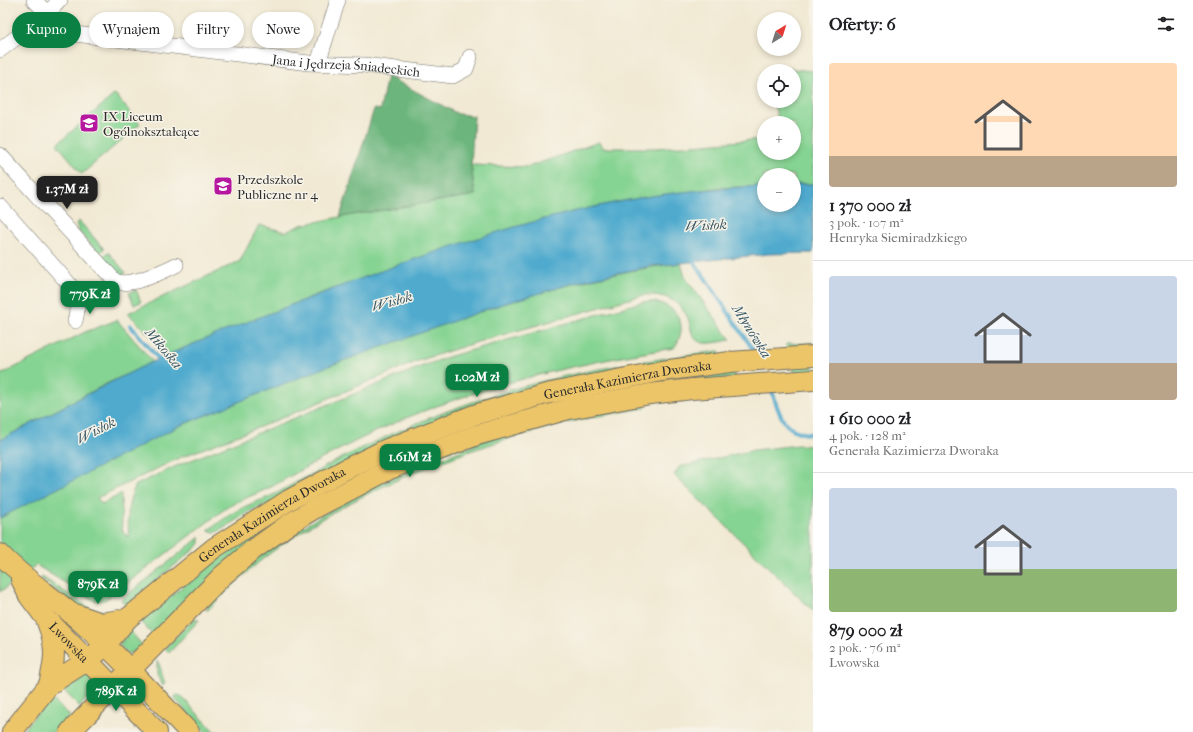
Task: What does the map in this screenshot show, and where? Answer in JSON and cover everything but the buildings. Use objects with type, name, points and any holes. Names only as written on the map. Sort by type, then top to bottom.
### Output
[{"type":"main road","name":"Generała Kazimierza Dworaka","points":[[49,685],[88,660],[105,646],[127,619],[214,548],[254,522],[346,469],[387,449],[474,415],[546,394],[644,375],[730,362],[790,356],[813,356]]},
{"type":"main road","name":"Generała Kazimierza Dworaka","points":[[70,732],[130,670],[154,648],[222,576],[253,550],[289,524],[317,507],[390,469],[478,435],[562,410],[650,394],[739,385],[806,381]]},
{"type":"main road","points":[[0,554],[19,574]]},
{"type":"main road","name":"Lwowska","points":[[19,574],[66,609],[130,670],[189,732]]},
{"type":"main road","name":"Lwowska","points":[[19,574],[28,596],[44,616],[114,686],[157,732]]},
{"type":"main road","points":[[66,609],[84,618],[101,623],[127,619]]},
{"type":"main road","points":[[12,732],[49,685],[55,656],[55,645],[44,616]]},
{"type":"street","name":"Jana i Jędrzeja Śniadeckich","points":[[34,0],[45,12]]},
{"type":"street","points":[[49,12],[60,0]]},
{"type":"street","points":[[318,63],[338,0]]},
{"type":"street","name":"Jana i Jędrzeja Śniadeckich","points":[[81,35],[318,63],[364,65],[454,76],[466,70],[470,57]]},
{"type":"street","points":[[0,50],[12,41]]},
{"type":"street","points":[[0,155],[115,282],[120,284],[130,283],[176,265]]},
{"type":"street","points":[[0,206],[74,291],[77,304],[75,321]]},
{"type":"green space","points":[[801,70],[813,71],[813,184],[801,184],[801,168],[757,168],[757,186],[716,188],[618,202],[517,227],[316,295],[169,355],[128,313],[240,261],[259,225],[286,232],[301,225],[340,217],[475,195],[471,165],[528,167],[599,142],[602,148],[657,148],[757,140],[757,160],[801,160],[801,116],[777,116],[775,108],[801,108]]},
{"type":"green space","points":[[387,76],[458,114],[474,116],[471,165],[475,195],[340,217],[374,109],[380,110]]},
{"type":"green space","points":[[115,94],[140,124],[82,174],[57,144]]},
{"type":"green space","points":[[79,221],[104,249],[99,253],[80,233],[76,224]]},
{"type":"green space","points":[[108,252],[126,273],[118,276],[102,258]]},
{"type":"green space","points":[[681,263],[685,277],[731,340],[710,343],[699,342],[693,336],[687,316],[674,301],[663,296],[643,295],[474,343],[418,361],[260,427],[181,457],[97,498],[102,504],[121,494],[122,530],[129,538],[129,505],[136,485],[174,467],[423,366],[451,356],[642,302],[662,304],[670,308],[680,321],[681,329],[679,338],[674,348],[573,367],[507,383],[411,416],[358,440],[273,486],[226,508],[105,600],[93,600],[36,565],[0,592],[0,518],[134,447],[212,412],[311,372],[472,314],[560,287],[650,267]]},
{"type":"green space","points":[[136,290],[141,302],[134,305],[129,293]]},
{"type":"green space","points":[[117,320],[153,362],[106,384],[0,440],[0,375],[85,332]]},
{"type":"green space","points":[[813,343],[813,346],[788,350],[786,344]]},
{"type":"green space","points":[[719,351],[721,356],[590,377],[252,510],[219,531],[214,532],[208,530],[239,509],[273,495],[355,451],[408,427],[463,405],[547,380],[575,374],[633,363]]},
{"type":"green space","points":[[791,364],[813,364],[813,374],[796,375]]},
{"type":"green space","points":[[732,370],[735,378],[706,381],[363,474],[155,637],[140,622],[207,566],[311,496],[444,433],[571,395]]},
{"type":"green space","points":[[642,404],[646,408],[598,416],[497,442],[446,460],[397,480],[350,503],[305,529],[265,557],[207,611],[207,603],[262,552],[363,490],[510,431]]},
{"type":"green space","points":[[799,445],[813,446],[813,611],[674,475],[679,467],[754,450]]},
{"type":"green space","points":[[200,537],[200,543],[197,547],[126,605],[121,600]]},
{"type":"green space","points":[[42,577],[91,609],[100,611],[108,610],[113,614],[89,615],[41,579]]},
{"type":"green space","points":[[194,619],[199,620],[169,653],[165,648]]},
{"type":"green space","points":[[130,631],[144,647],[128,654],[119,645]]},
{"type":"green space","points":[[157,661],[165,682],[163,686],[157,675]]},
{"type":"green space","points":[[85,672],[93,679],[85,701],[80,707],[59,686]]},
{"type":"green space","points":[[177,695],[181,696],[215,732],[206,732],[174,698]]},
{"type":"green space","points":[[50,697],[70,716],[55,732],[22,732]]},
{"type":"water","name":"Wisłok","points":[[801,184],[813,184],[813,253],[769,254],[652,266],[585,280],[496,306],[326,367],[179,426],[0,518],[0,440],[156,360],[301,301],[415,259],[515,227],[584,209],[618,202],[691,191],[757,186],[757,212],[801,212]]},
{"type":"waterway","name":"Młynówka","points":[[691,257],[756,354]]},
{"type":"waterway","name":"Mikośka","points":[[130,325],[162,363]]},
{"type":"waterway","name":"Młynówka","points":[[771,388],[780,414],[788,426],[803,433],[813,434]]},
{"type":"place","name":"IX Liceum Ogólnokształcące","points":[[89,123]]},
{"type":"place","name":"Przedszkole Publiczne nr 4","points":[[223,186]]}]
